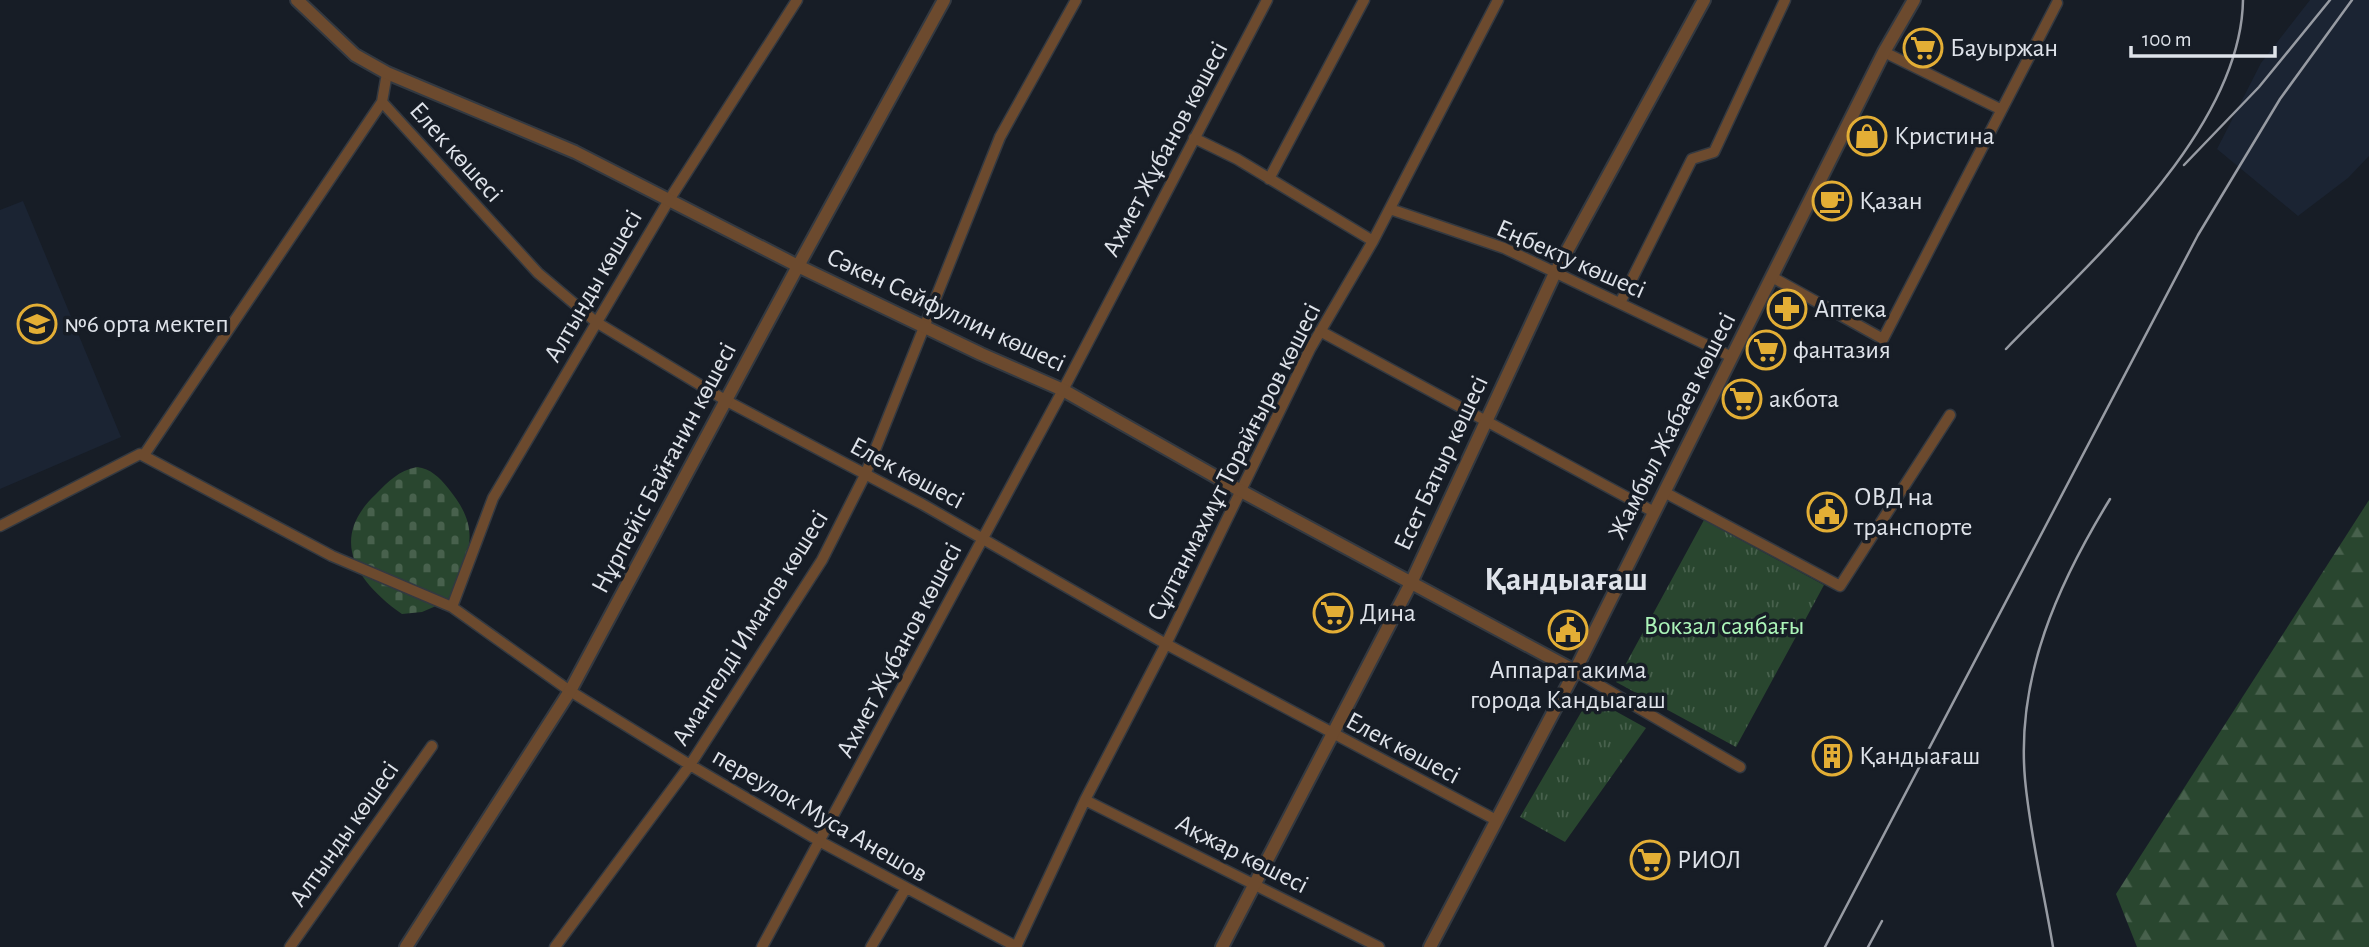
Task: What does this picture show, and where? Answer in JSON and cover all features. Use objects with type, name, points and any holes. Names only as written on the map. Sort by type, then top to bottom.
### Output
[{"type":"street","name":"Сәкен Сейфуллин көшесі","points":[[297,0],[355,55],[387,73],[575,152],[926,328],[1063,390],[1241,491],[1575,671]]},
{"type":"street","name":"Алтынды көшесі","points":[[452,607],[493,498],[668,200],[797,0]]},
{"type":"street","name":"Нұрпейіс Байғанин көшесі","points":[[406,947],[570,691],[798,265],[944,0]]},
{"type":"street","name":"Амангелді Иманов көшесі","points":[[555,947],[690,765],[822,560],[865,475],[926,328],[1000,137],[1076,0]]},
{"type":"street","name":"Ахмет Жұбанов көшесі","points":[[762,947],[1063,390],[1267,0]]},
{"type":"street","points":[[1269,178],[1364,0]]},
{"type":"street","name":"Сұлтанмахмұт Торайғыров көшесі","points":[[1016,947],[1085,800],[1166,644],[1320,331],[1373,241],[1498,0]]},
{"type":"street","name":"Есет Батыр көшесі","points":[[1222,947],[1411,583],[1555,273],[1704,0]]},
{"type":"street","points":[[1620,303],[1692,159],[1714,152],[1785,0]]},
{"type":"street","name":"Жамбыл Жабаев көшесі","points":[[1430,947],[1575,671],[1884,52],[1914,0]]},
{"type":"street","points":[[1772,277],[1883,339],[2057,2]]},
{"type":"street","points":[[1884,52],[2000,109]]},
{"type":"street","name":"Елек көшесі","points":[[387,73],[382,102],[538,273],[596,322],[725,400],[983,538],[1166,644],[1496,820]]},
{"type":"street","points":[[0,526],[140,454],[144,455],[382,102]]},
{"type":"street","points":[[1194,138],[1269,178],[1373,241]]},
{"type":"street","name":"Еңбекту көшесі","points":[[1390,209],[1504,248],[1732,357]]},
{"type":"street","points":[[1320,331],[1654,512]]},
{"type":"street","points":[[1664,492],[1840,586],[1950,415]]},
{"type":"street","name":"переулок Муса Анешов","points":[[144,455],[332,555],[452,607],[570,691],[690,765],[821,842],[1016,947]]},
{"type":"street","points":[[1575,671],[1740,767]]},
{"type":"street","name":"Алтынды көшесі","points":[[290,947],[432,746]]},
{"type":"street","name":"Ақжар көшесі","points":[[1085,800],[1380,947]]},
{"type":"street","points":[[871,947],[906,888]]},
{"type":"shaded area","points":[[2310,0],[2369,0],[2369,156],[2348,178],[2298,216],[2217,149],[2261,63]]},
{"type":"shaded area","name":"№6 орта мектеп","points":[[23,201],[121,437],[0,489],[0,210]]},
{"type":"green space","points":[[417,467],[438,477],[459,503],[466,517],[469,542],[467,555],[450,600],[422,612],[402,614],[372,589],[354,560],[351,544],[353,528],[361,511],[394,477]]},
{"type":"green space","points":[[2369,500],[2369,947],[2137,947],[2116,894]]},
{"type":"green space","name":"Вокзал саябағы","points":[[1704,520],[1824,585],[1736,747],[1616,682]]},
{"type":"green space","points":[[1590,697],[1646,728],[1565,842],[1520,817]]},
{"type":"railway","points":[[2006,349],[2118,234],[2156,190],[2190,144],[2217,97],[2236,49],[2243,0]]},
{"type":"railway","points":[[2184,165],[2259,87],[2330,0]]},
{"type":"railway","points":[[1825,947],[2198,235],[2280,99],[2352,0]]},
{"type":"railway","points":[[2053,947],[2027,800],[2024,741],[2027,704],[2034,668],[2058,598],[2110,499]]},
{"type":"railway","points":[[1868,947],[1882,921]]},
{"type":"place","name":"Бауыржан","points":[[1923,48]]},
{"type":"place","name":"Кристина","points":[[1867,136]]},
{"type":"place","name":"Қазан","points":[[1832,201]]},
{"type":"place","name":"Аптека","points":[[1787,309]]},
{"type":"place","name":"№6 орта мектеп","points":[[37,324]]},
{"type":"place","name":"фантазия","points":[[1766,350]]},
{"type":"place","name":"акбота","points":[[1742,399]]},
{"type":"place","name":"ОВД на транспорте","points":[[1827,512]]},
{"type":"place","name":"Дина","points":[[1333,613]]},
{"type":"place","name":"Аппарат акима города Кандыагаш","points":[[1568,630]]},
{"type":"place","name":"Қандыағаш","points":[[1832,756]]},
{"type":"place","name":"РИОЛ","points":[[1650,860]]},
{"type":"district","name":"Қандыағаш","points":[[1566,580]]}]
